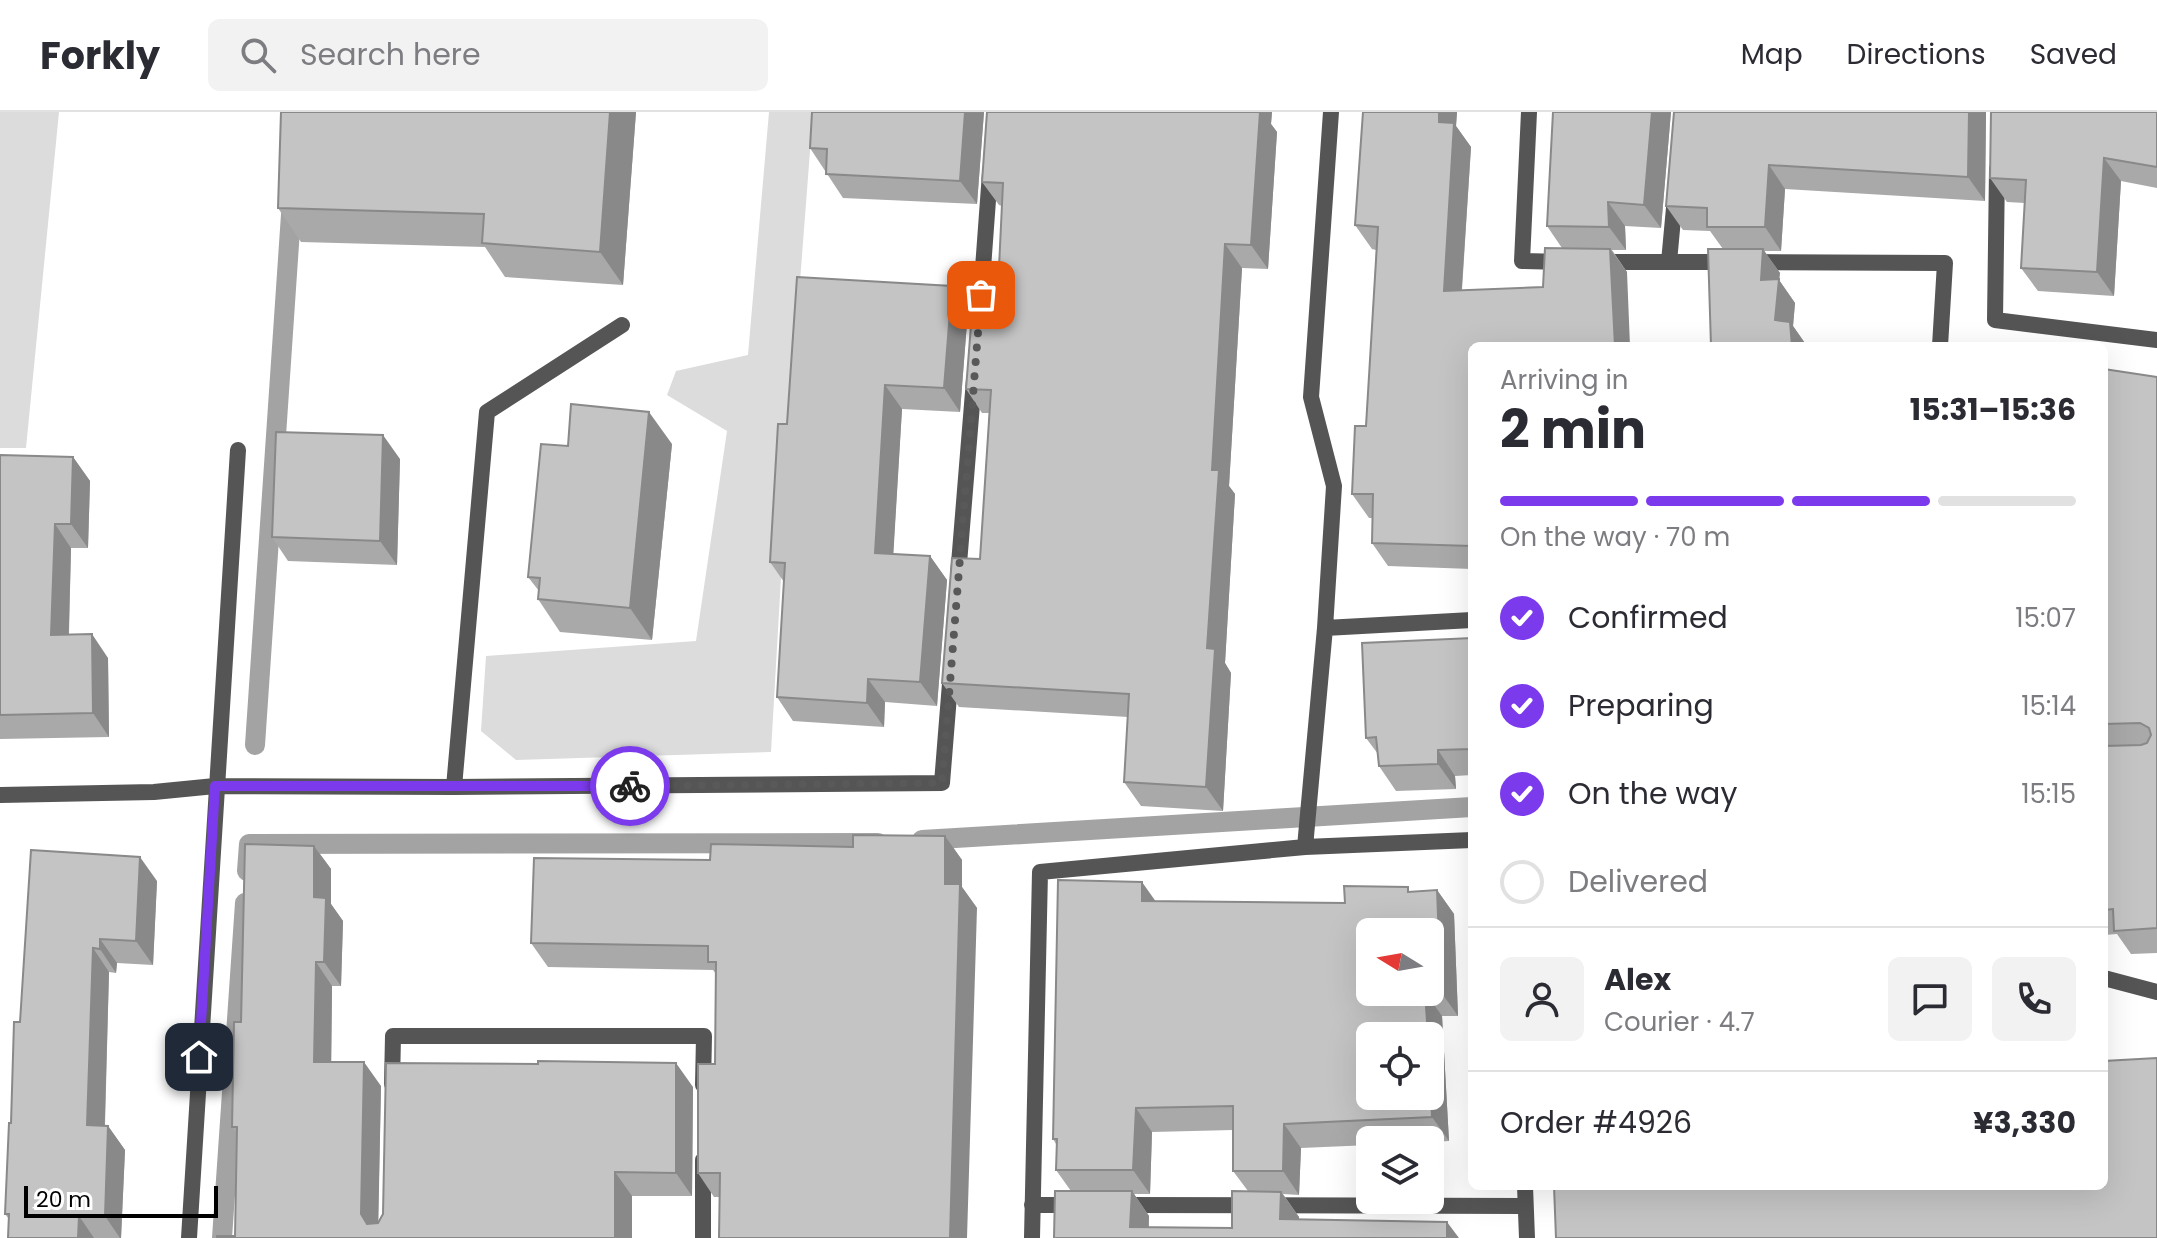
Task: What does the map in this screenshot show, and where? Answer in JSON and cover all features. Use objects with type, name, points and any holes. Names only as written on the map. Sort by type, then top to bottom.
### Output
[{"type":"street","points":[[1305,840],[1325,628],[1334,486],[1311,397],[1331,112]]},
{"type":"street","points":[[1529,112],[1522,261],[1945,263],[1940,342]]},
{"type":"street","points":[[978,331],[992,159]]},
{"type":"street","points":[[1997,160],[1995,320],[2157,340]]},
{"type":"street","points":[[1669,262],[1676,187]]},
{"type":"street","points":[[454,787],[487,412],[622,325]]},
{"type":"street","points":[[957,596],[975,362]]},
{"type":"street","points":[[189,1238],[238,450]]},
{"type":"street","points":[[1325,628],[1468,620]]},
{"type":"street","points":[[0,795],[154,792],[215,786],[942,783],[952,658]]},
{"type":"street","points":[[1032,1238],[1040,872],[1305,840],[1468,840]]},
{"type":"street","points":[[2108,979],[2157,992]]},
{"type":"street","points":[[392,1098],[393,1036],[704,1036],[703,1098]]},
{"type":"street","points":[[703,1145],[703,1238]]},
{"type":"street","points":[[1525,1190],[1527,1238]]},
{"type":"street","points":[[1032,1205],[1525,1206]]},
{"type":"shaded area","points":[[0,112],[59,112],[26,448],[0,448]]},
{"type":"shaded area","points":[[769,112],[813,112],[792,386],[771,752],[516,760],[481,731],[486,656],[696,641],[727,431],[667,395],[676,371],[748,355]]},
{"type":"building","points":[[281,112],[610,112],[600,252],[482,243],[484,214],[278,208]]},
{"type":"building","points":[[812,112],[965,112],[960,181],[826,174],[827,149],[810,148]]},
{"type":"building","points":[[987,112],[1260,112],[1251,245],[1225,244],[1212,470],[1219,470],[1207,648],[1215,649],[1206,787],[1124,782],[1129,694],[942,683],[952,558],[980,559],[991,390],[966,389],[974,287],[998,289],[1003,183],[982,182]]},
{"type":"building","points":[[1363,112],[1439,112],[1439,122],[1454,123],[1444,291],[1543,287],[1545,248],[1610,249],[1615,342],[1468,342],[1468,546],[1372,543],[1373,494],[1352,494],[1355,426],[1366,426],[1378,227],[1355,225]]},
{"type":"building","points":[[1553,112],[1652,112],[1644,205],[1608,202],[1609,227],[1547,226]]},
{"type":"building","points":[[1674,112],[1969,112],[1968,177],[1769,165],[1765,227],[1707,227],[1707,208],[1666,206]]},
{"type":"building","points":[[1991,112],[2157,112],[2157,167],[2104,158],[2097,272],[2021,268],[2026,180],[1990,178]]},
{"type":"building","points":[[1708,249],[1763,249],[1761,280],[1779,279],[1775,320],[1790,322],[1792,342],[1711,342]]},
{"type":"building","points":[[797,277],[952,286],[944,388],[885,385],[875,553],[930,556],[920,682],[868,679],[867,703],[777,697],[785,563],[770,562],[778,424],[787,424]]},
{"type":"building","points":[[2108,370],[2157,377],[2157,928],[2114,931],[2113,909],[2108,910],[2108,746],[2147,743],[2151,735],[2149,728],[2140,723],[2108,724]]},
{"type":"building","points":[[571,404],[649,412],[630,608],[538,599],[540,578],[528,577],[541,444],[568,446]]},
{"type":"building","points":[[276,432],[383,435],[380,541],[272,537]]},
{"type":"building","points":[[0,455],[73,457],[71,524],[55,524],[51,635],[92,634],[93,713],[0,715]]},
{"type":"building","points":[[1468,638],[1468,749],[1438,750],[1438,764],[1379,766],[1376,737],[1366,738],[1362,643]]},
{"type":"building","points":[[853,835],[945,836],[945,884],[960,884],[950,1238],[719,1238],[720,1173],[698,1173],[698,1064],[715,1064],[716,962],[708,962],[708,946],[531,943],[534,858],[710,860],[711,844],[853,847]]},
{"type":"building","points":[[245,844],[314,846],[314,897],[326,898],[324,962],[316,962],[314,1062],[364,1062],[361,1214],[367,1224],[378,1223],[383,1214],[386,1063],[676,1063],[676,1173],[615,1172],[615,1238],[217,1238],[235,1236],[237,1127],[232,1127],[234,1022],[241,1022]]},
{"type":"building","points":[[31,850],[140,857],[136,941],[100,939],[100,949],[93,948],[87,1125],[108,1126],[105,1216],[79,1216],[78,1238],[8,1238],[9,1214],[5,1214],[14,1022],[20,1022]]},
{"type":"building","points":[[1058,880],[1142,882],[1142,901],[1345,903],[1344,886],[1408,887],[1408,892],[1437,890],[1438,918],[1356,918],[1356,1006],[1426,1006],[1427,1022],[1356,1022],[1356,1110],[1432,1110],[1432,1117],[1284,1124],[1283,1171],[1233,1171],[1233,1106],[1136,1108],[1133,1170],[1056,1170],[1057,1139],[1053,1139]]},
{"type":"building","points":[[2157,1058],[2157,1238],[1556,1238],[1554,1190],[2108,1190],[2108,1061]]},
{"type":"building","points":[[1055,1191],[1132,1191],[1130,1227],[1232,1228],[1232,1191],[1281,1192],[1280,1219],[1447,1222],[1447,1238],[1054,1238]]},
{"type":"waterway","points":[[255,745],[292,200]]},
{"type":"waterway","points":[[922,840],[1468,807]]},
{"type":"waterway","points":[[247,871],[249,844],[878,843]]},
{"type":"waterway","points":[[222,1238],[245,903]]},
{"type":"way so far","points":[[630,786],[942,783],[981,295]]},
{"type":"route","points":[[199,1057],[215,786],[630,786]]}]
